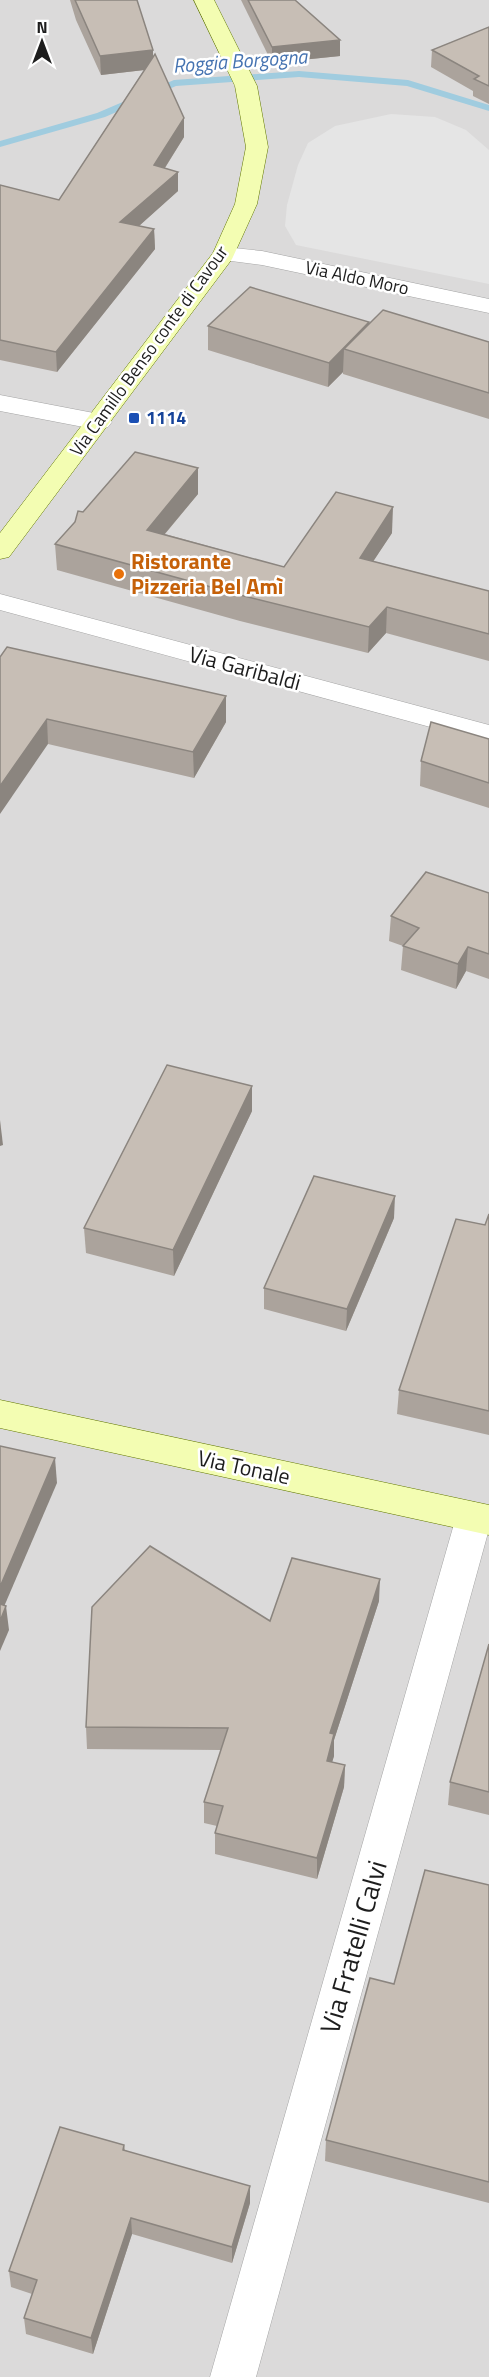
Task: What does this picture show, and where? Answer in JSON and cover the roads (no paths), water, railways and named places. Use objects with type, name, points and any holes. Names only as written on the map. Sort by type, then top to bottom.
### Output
[{"type":"street","name":"Via Camillo Benso conte di Cavour","points":[[0,551],[224,254],[246,204],[257,147],[246,86],[204,0]]},
{"type":"street","name":"Via Aldo Moro","points":[[224,254],[261,258],[489,306]]},
{"type":"street","points":[[0,403],[99,422]]},
{"type":"street","name":"Via Garibaldi","points":[[0,602],[489,734]]},
{"type":"street","name":"Via Tonale","points":[[0,1414],[481,1518]]},
{"type":"street","name":"Via Fratelli Calvi","points":[[233,2377],[481,1518]]},
{"type":"waterway","name":"Roggia Borgogna","points":[[0,144],[101,115],[174,83],[299,74],[408,83],[489,108]]},
{"type":"place","name":"1114","points":[[134,418]]},
{"type":"place","name":"Ristorante Pizzeria Bel Amì","points":[[119,574]]}]
